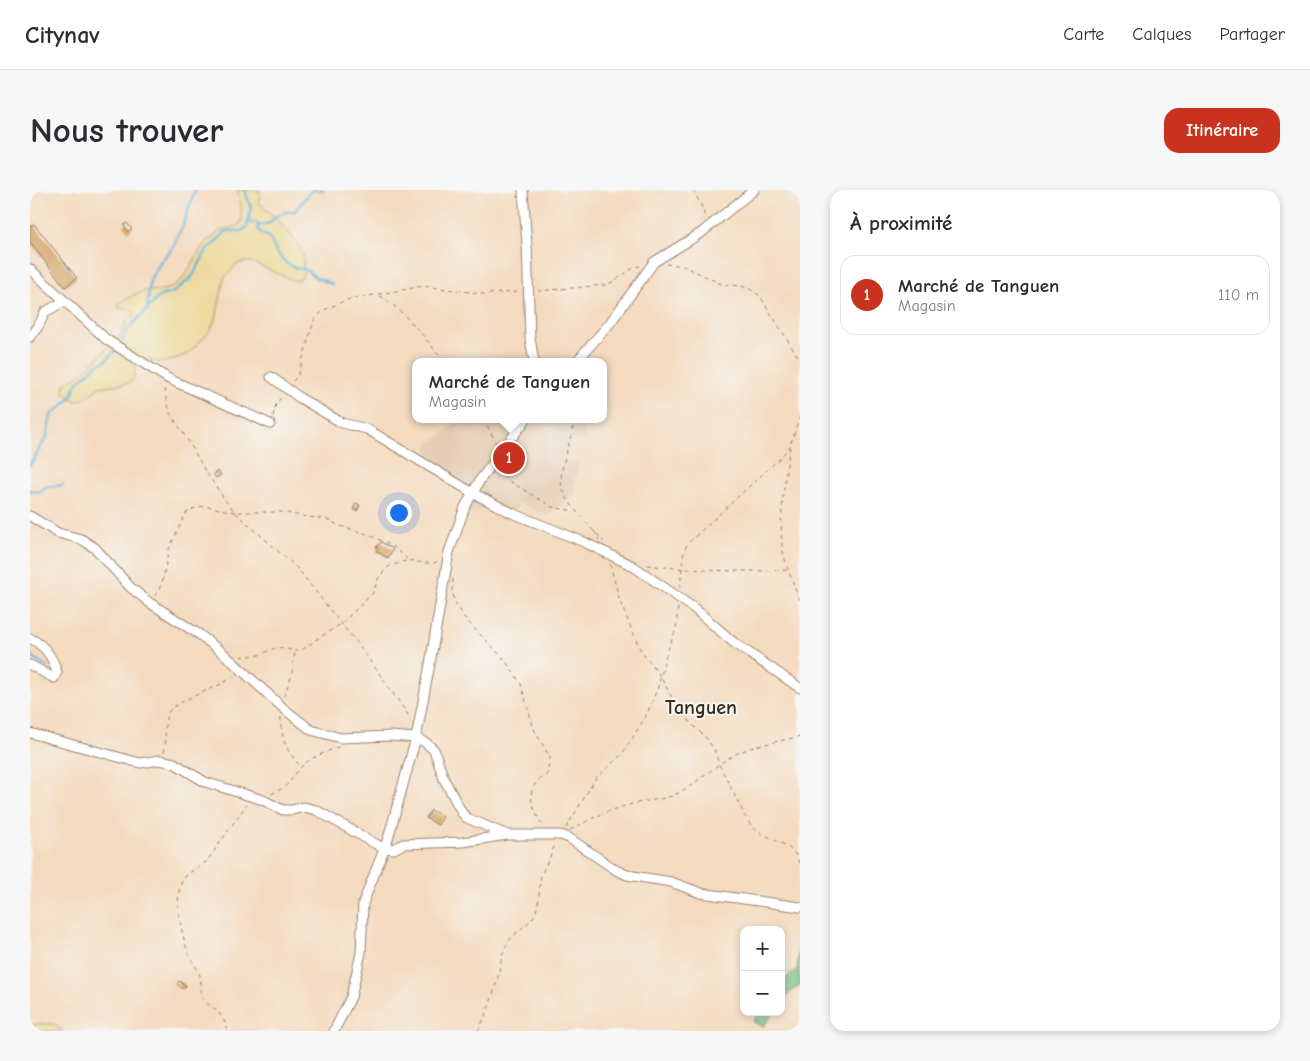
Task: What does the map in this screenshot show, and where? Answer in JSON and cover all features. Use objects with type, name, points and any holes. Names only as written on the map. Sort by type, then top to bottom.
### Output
[{"type":"street","points":[[523,190],[530,338],[533,358]]},
{"type":"street","points":[[579,358],[610,323],[654,262],[701,233],[754,190]]},
{"type":"street","points":[[30,269],[107,340],[169,379],[270,424]]},
{"type":"street","points":[[30,337],[38,327],[45,312],[65,301]]},
{"type":"street","points":[[271,377],[300,398],[342,423],[367,429],[473,493],[512,513],[607,550],[679,597],[733,642],[800,688]]},
{"type":"street","points":[[334,1031],[351,997],[360,953],[363,903],[385,848],[416,738],[449,552],[465,508],[473,493],[489,468],[523,423]]},
{"type":"street","points":[[30,516],[58,533],[81,539],[95,548],[130,587],[150,603],[200,635],[311,730],[341,738],[391,736],[416,738],[426,743],[434,750],[444,779],[462,813],[472,821],[506,835]]},
{"type":"street","points":[[30,638],[49,653],[57,672],[54,678],[30,665]]},
{"type":"street","points":[[30,733],[140,762],[174,763],[204,782],[259,798],[282,810],[304,807],[316,810],[385,848],[394,849],[403,844],[463,842],[506,835],[561,835],[569,838],[608,865],[628,875],[671,882],[701,893],[800,907]]},
{"type":"path","points":[[693,190],[704,211],[705,217],[701,233]]},
{"type":"path","points":[[379,295],[396,307],[441,358]]},
{"type":"path","points":[[164,389],[170,413],[204,469],[235,512],[298,568],[359,645],[418,728]]},
{"type":"path","points":[[800,416],[791,445],[783,505],[782,540],[789,570],[800,600]]},
{"type":"path","points":[[486,423],[501,452]]},
{"type":"path","points":[[574,423],[561,481],[563,489],[576,511],[607,550],[620,602],[641,651],[660,676],[680,712],[707,739],[714,750],[719,764],[752,827],[761,834],[787,846],[796,855],[800,864]]},
{"type":"path","points":[[561,835],[576,814],[596,778],[620,755],[632,740],[647,714],[658,687],[676,629],[683,556],[687,544],[781,457],[791,445]]},
{"type":"path","points":[[489,468],[552,506],[576,511]]},
{"type":"path","points":[[150,603],[162,583],[169,549],[186,514],[195,508],[205,506],[235,512],[283,512],[326,520],[367,534],[393,546],[408,560]]},
{"type":"path","points":[[594,532],[607,550]]},
{"type":"path","points":[[238,656],[246,658],[278,647],[296,651],[302,650],[317,638],[341,624],[373,593],[378,579],[388,567],[408,560],[424,563],[434,562],[449,552]]},
{"type":"path","points":[[633,566],[642,564],[683,570],[738,572],[789,570]]},
{"type":"path","points":[[454,573],[452,591],[454,602],[466,620],[505,660],[520,684],[534,729],[550,758],[547,774],[535,783],[532,794],[533,805],[538,818],[554,846],[553,852],[545,864],[537,908],[533,917],[514,934],[505,947],[497,980],[484,1020],[478,1031]]},
{"type":"path","points":[[156,761],[164,752],[166,743],[165,720],[168,711],[174,705],[230,680],[236,675],[238,667],[246,658]]},
{"type":"path","points":[[561,835],[604,812],[671,796],[689,787],[719,764],[736,754],[800,736]]},
{"type":"path","points":[[227,1031],[225,1020],[221,1014],[203,1000],[201,996],[200,975],[188,952],[180,920],[178,899],[182,883],[185,877],[207,860],[244,806],[249,802],[287,786],[301,767],[341,745]]},
{"type":"shaded area","points":[[457,423],[540,423],[547,430],[586,423],[584,440],[571,440],[565,461],[580,462],[573,486],[577,493],[546,516],[520,503],[512,513],[493,503],[474,514],[465,507],[473,493],[429,466],[427,445]]},
{"type":"green space","points":[[799,947],[800,985],[785,997],[785,979],[797,969]]},
{"type":"green space","points":[[757,1016],[771,1016],[764,1026],[753,1022]]},
{"type":"sand","points":[[237,190],[260,190],[259,203],[284,227],[296,242],[303,255],[303,276],[295,281],[251,262],[236,265],[224,278],[217,315],[210,331],[188,354],[166,362],[145,359],[134,362],[135,377],[130,383],[99,387],[81,400],[75,401],[64,393],[65,383],[81,374],[120,336],[126,322],[134,316],[134,312],[131,310],[119,308],[118,305],[120,303],[143,291],[163,290],[178,284],[207,240],[212,239],[220,231],[241,223],[241,205]]},
{"type":"sand","points":[[54,1024],[63,1031],[30,1031],[30,1025]]},
{"type":"building","points":[[127,223],[132,229],[128,232],[124,225]]},
{"type":"building","points":[[34,224],[77,278],[65,287],[30,242],[30,227]]},
{"type":"building","points":[[218,471],[221,475],[216,478],[213,474]]},
{"type":"building","points":[[356,503],[360,505],[357,511],[353,509]]},
{"type":"building","points":[[381,542],[393,549],[388,558],[376,551],[378,548],[376,547]]},
{"type":"building","points":[[431,810],[443,817],[438,825],[426,818]]},
{"type":"building","points":[[179,981],[186,986],[183,989],[177,984]]},
{"type":"waterway","points":[[147,311],[150,280],[161,261],[172,249],[183,225],[195,190]]},
{"type":"waterway","points":[[120,345],[127,330],[160,296],[174,292],[192,277],[208,248],[224,233],[228,231],[242,231],[247,227],[251,209],[245,190]]},
{"type":"waterway","points":[[258,226],[270,223],[281,214],[295,211],[312,190],[324,190]]},
{"type":"waterway","points":[[248,223],[258,223],[260,232],[269,237],[277,253],[286,263],[296,268],[305,269],[315,277],[332,284]]},
{"type":"waterway","points":[[30,465],[47,436],[51,415],[67,402],[80,380],[117,349]]},
{"type":"waterway","points":[[30,490],[40,492],[46,487],[63,485]]},
{"type":"waterway","points":[[30,655],[47,667]]},
{"type":"place","name":"Marché de Tanguen","points":[[509,458]]},
{"type":"district","name":"Tanguen","points":[[701,707]]}]
